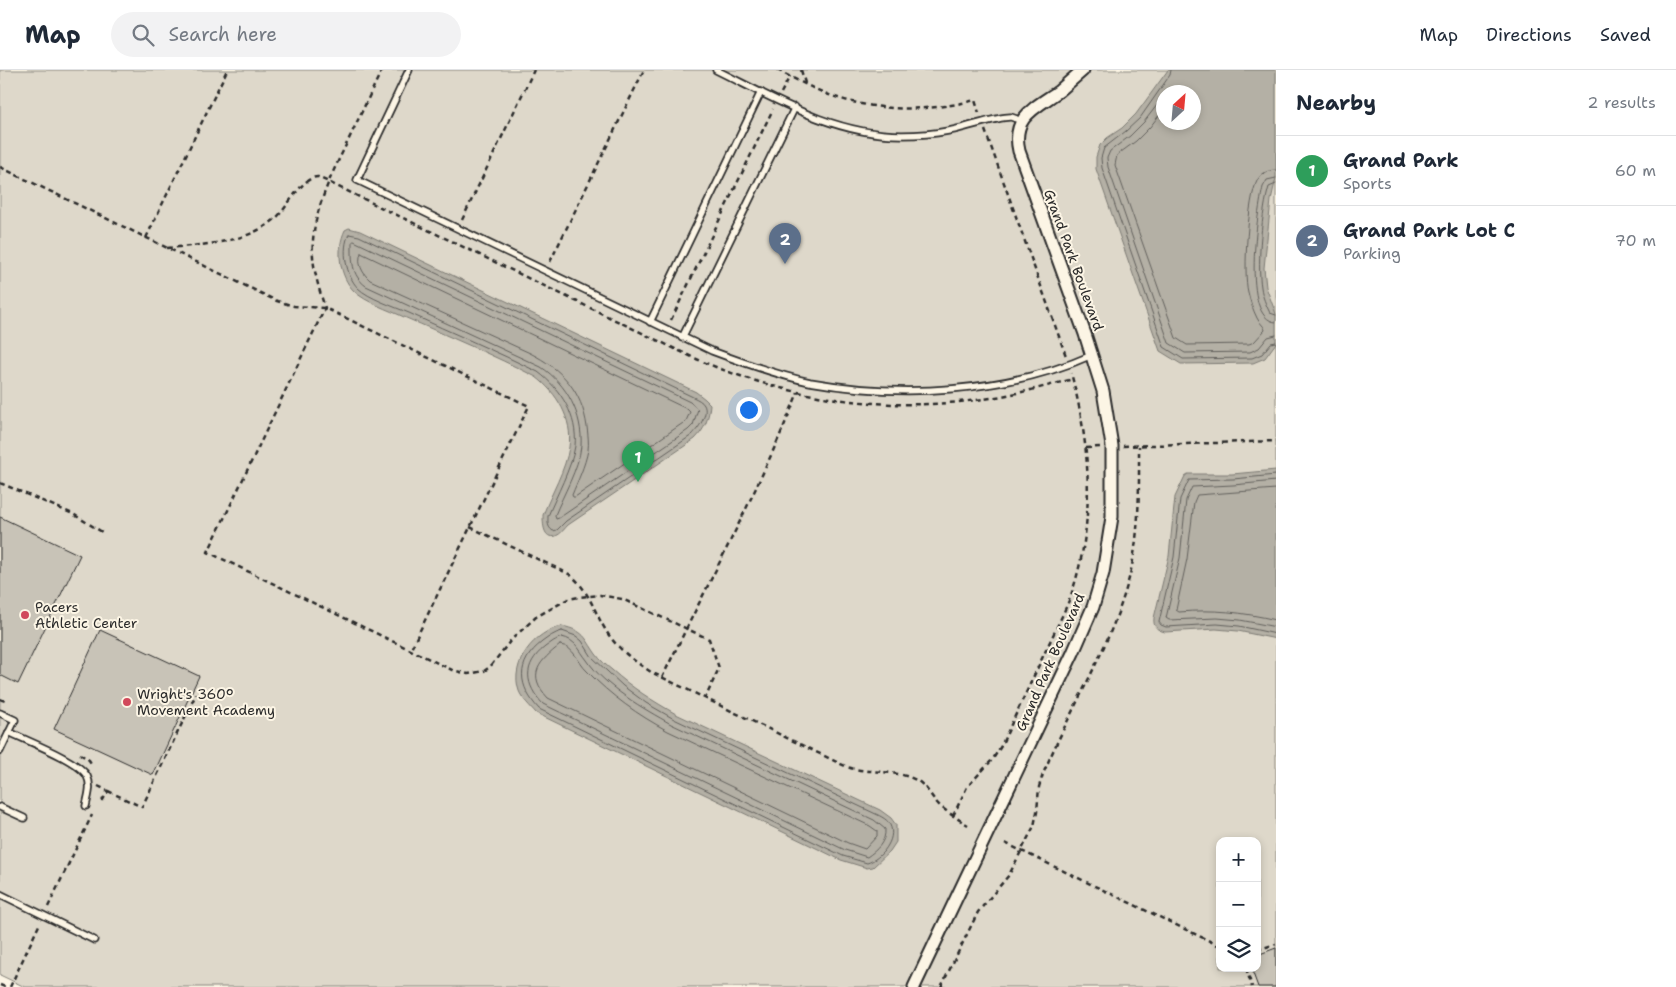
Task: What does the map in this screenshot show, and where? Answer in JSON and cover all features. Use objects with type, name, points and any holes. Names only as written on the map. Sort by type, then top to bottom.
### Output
[{"type":"street","points":[[1022,122],[1033,108],[1058,91],[1083,70]]},
{"type":"street","name":"Grand Park Boulevard","points":[[914,987],[1093,608],[1103,573],[1112,517],[1112,446],[1103,391],[1092,355],[1019,152],[1017,141],[1022,122]]},
{"type":"lane","points":[[409,70],[357,180],[682,338],[719,354],[808,381],[868,389],[920,390],[957,388],[1024,377],[1069,365],[1092,355]]},
{"type":"lane","points":[[716,70],[815,118],[841,126],[878,133],[902,135],[946,132],[1007,117],[1022,122]]},
{"type":"lane","points":[[650,322],[761,92]]},
{"type":"lane","points":[[682,338],[794,108]]},
{"type":"lane","points":[[0,713],[15,720],[0,751]]},
{"type":"lane","points":[[0,735],[8,735],[73,763],[87,775],[90,787],[86,806]]},
{"type":"lane","points":[[0,807],[24,818]]},
{"type":"lane","points":[[0,894],[94,940]]},
{"type":"path","points":[[146,238],[227,70]]},
{"type":"path","points":[[382,70],[333,171],[317,216],[313,253],[319,291],[325,308],[208,552],[452,670],[468,674],[478,674],[484,671],[511,640],[547,609],[568,599],[589,596],[600,595],[622,599],[709,638],[719,668],[705,699]]},
{"type":"path","points":[[452,241],[534,70]]},
{"type":"path","points":[[540,284],[644,70]]},
{"type":"path","points":[[776,70],[844,100],[881,108],[934,108],[975,100],[1069,365],[1086,448],[1086,534],[1078,568],[1070,598],[998,752],[988,765],[971,781],[953,816]]},
{"type":"path","points":[[801,70],[806,84]]},
{"type":"path","points":[[660,342],[790,76]]},
{"type":"path","points":[[0,167],[277,301],[294,306],[325,308],[529,406],[411,650]]},
{"type":"path","points":[[662,678],[786,423],[798,392]]},
{"type":"path","points":[[1086,448],[1276,441]]},
{"type":"path","points":[[941,987],[978,912],[1009,875],[1034,826],[1038,812],[1039,787],[1043,774],[1104,647],[1128,582],[1139,502],[1139,446]]},
{"type":"path","points":[[0,483],[73,514],[102,532]]},
{"type":"path","points":[[470,528],[569,574],[578,580],[589,596],[606,631],[617,645],[641,666],[662,678],[847,767],[857,770],[902,775],[914,779],[924,785],[940,806],[968,825]]},
{"type":"path","points":[[96,793],[97,786],[142,807],[196,694]]},
{"type":"path","points":[[0,699],[5,702]]},
{"type":"path","points":[[77,753],[89,760],[95,769]]},
{"type":"path","points":[[97,805],[98,798],[103,800],[108,791]]},
{"type":"path","points":[[10,987],[94,810]]},
{"type":"path","points":[[1005,843],[1216,944]]},
{"type":"path","points":[[1261,949],[1276,944]]},
{"type":"path","points":[[1247,972],[1252,987]]},
{"type":"path","points":[[0,984],[5,987]]},
{"type":"shaded area","points":[[0,70],[1276,70],[1276,987],[25,987],[0,975]]},
{"type":"water","points":[[1168,70],[1276,70],[1276,178],[1271,200],[1264,268],[1266,287],[1276,314],[1276,343],[1265,358],[1253,363],[1181,364],[1160,351],[1096,169],[1096,157],[1100,145],[1136,114],[1156,86],[1156,130],[1201,130],[1201,85],[1157,85]]},
{"type":"water","points":[[349,228],[360,231],[696,392],[710,404],[709,414],[704,427],[695,439],[568,525],[558,535],[548,536],[543,522],[543,515],[562,473],[570,437],[566,417],[557,399],[544,383],[536,377],[378,306],[354,291],[345,278],[340,262],[342,237],[345,230]]},
{"type":"water","points":[[1276,470],[1276,639],[1238,631],[1216,629],[1165,632],[1158,629],[1154,624],[1154,618],[1169,556],[1175,497],[1185,476],[1188,474],[1232,474]]},
{"type":"water","points":[[562,626],[580,633],[608,667],[667,709],[880,810],[891,818],[896,825],[896,842],[890,851],[873,867],[867,868],[841,860],[536,713],[524,700],[519,691],[517,680],[521,659],[534,641],[542,634]]},
{"type":"building","name":"Pacers Athletic Center","points":[[0,517],[80,555],[18,684],[0,675]]},
{"type":"building","name":"Wright's 360° Movement Academy","points":[[100,630],[199,676],[153,775],[54,729]]},
{"type":"building","points":[[1276,948],[1276,987],[1258,987],[1252,972],[1261,972],[1261,954]]},
{"type":"place","name":"Grand Park Lot C","points":[[785,264]]},
{"type":"place","name":"Grand Park","points":[[638,482]]},
{"type":"place","name":"Pacers Athletic Center","points":[[25,615]]},
{"type":"place","name":"Wright's 360° Movement Academy","points":[[127,702]]}]
